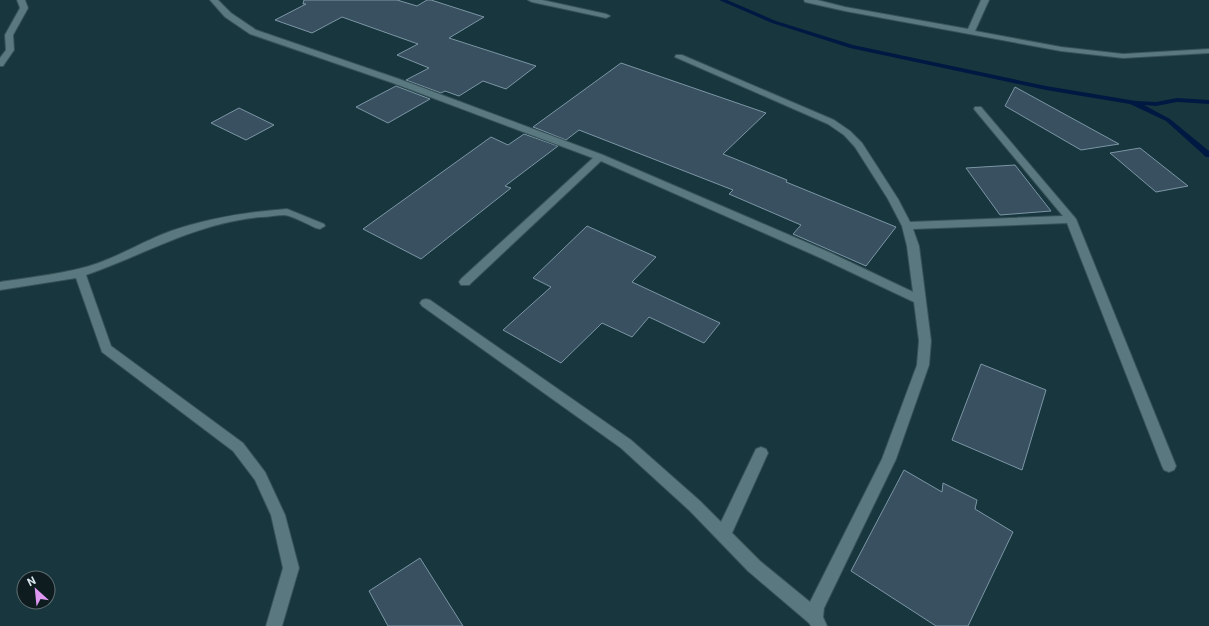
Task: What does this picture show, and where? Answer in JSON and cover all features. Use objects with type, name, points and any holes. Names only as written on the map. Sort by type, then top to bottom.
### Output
[{"type":"lane","points":[[0,64],[10,50],[9,35],[24,8],[21,0]]},
{"type":"lane","points":[[214,0],[228,15],[253,32],[396,81],[600,157],[827,256],[920,300]]},
{"type":"lane","points":[[532,0],[606,16]]},
{"type":"lane","points":[[808,0],[844,9],[1061,49],[1123,56],[1209,51]]},
{"type":"lane","points":[[970,33],[985,0]]},
{"type":"lane","points":[[679,57],[831,122],[847,133],[859,145],[893,199],[907,226],[913,246],[925,341],[923,365],[889,459],[816,607],[817,622]]},
{"type":"lane","points":[[978,109],[1071,219],[1169,466]]},
{"type":"lane","points":[[465,282],[600,157]]},
{"type":"lane","points":[[0,286],[80,273],[103,265],[174,234],[208,223],[242,216],[288,212],[320,226]]},
{"type":"lane","points":[[907,226],[1071,219]]},
{"type":"lane","points":[[80,273],[106,349],[238,447],[260,476],[278,515],[291,568],[274,626]]},
{"type":"lane","points":[[426,303],[626,444],[695,506],[754,566],[817,622]]},
{"type":"lane","points":[[723,535],[761,453]]},
{"type":"building","points":[[304,0],[397,0],[417,6],[427,0],[431,0],[484,17],[449,38],[536,66],[506,89],[483,81],[459,96],[445,91],[441,93],[406,80],[429,68],[397,55],[418,44],[342,17],[312,33],[275,20],[306,4],[303,4]]},
{"type":"building","points":[[621,63],[766,113],[723,154],[787,180],[786,182],[896,227],[866,266],[793,234],[801,225],[729,194],[733,190],[579,130],[566,140],[533,127]]},
{"type":"building","points":[[396,86],[430,99],[388,123],[356,107]]},
{"type":"building","points":[[1015,87],[1119,144],[1081,150],[1005,106]]},
{"type":"building","points":[[239,108],[274,125],[246,140],[211,123]]},
{"type":"building","points":[[524,134],[558,146],[505,186],[511,188],[421,259],[363,229],[491,137],[508,145]]},
{"type":"building","points":[[1140,148],[1188,186],[1156,192],[1110,153]]},
{"type":"building","points":[[1015,165],[1051,211],[1000,215],[966,168]]},
{"type":"building","points":[[587,226],[656,257],[632,282],[720,323],[704,343],[649,317],[632,337],[602,323],[561,363],[503,330],[551,287],[533,278]]},
{"type":"building","points":[[981,364],[1046,390],[1022,470],[952,440]]},
{"type":"building","points":[[904,470],[942,492],[943,483],[977,500],[975,509],[1013,532],[968,626],[936,626],[851,571]]},
{"type":"building","points":[[420,558],[463,626],[388,626],[369,591]]},
{"type":"waterway","points":[[722,0],[774,22],[852,47],[1046,88],[1132,102],[1168,120],[1209,155]]},
{"type":"waterway","points":[[1137,103],[1156,104],[1177,100],[1209,102]]}]
